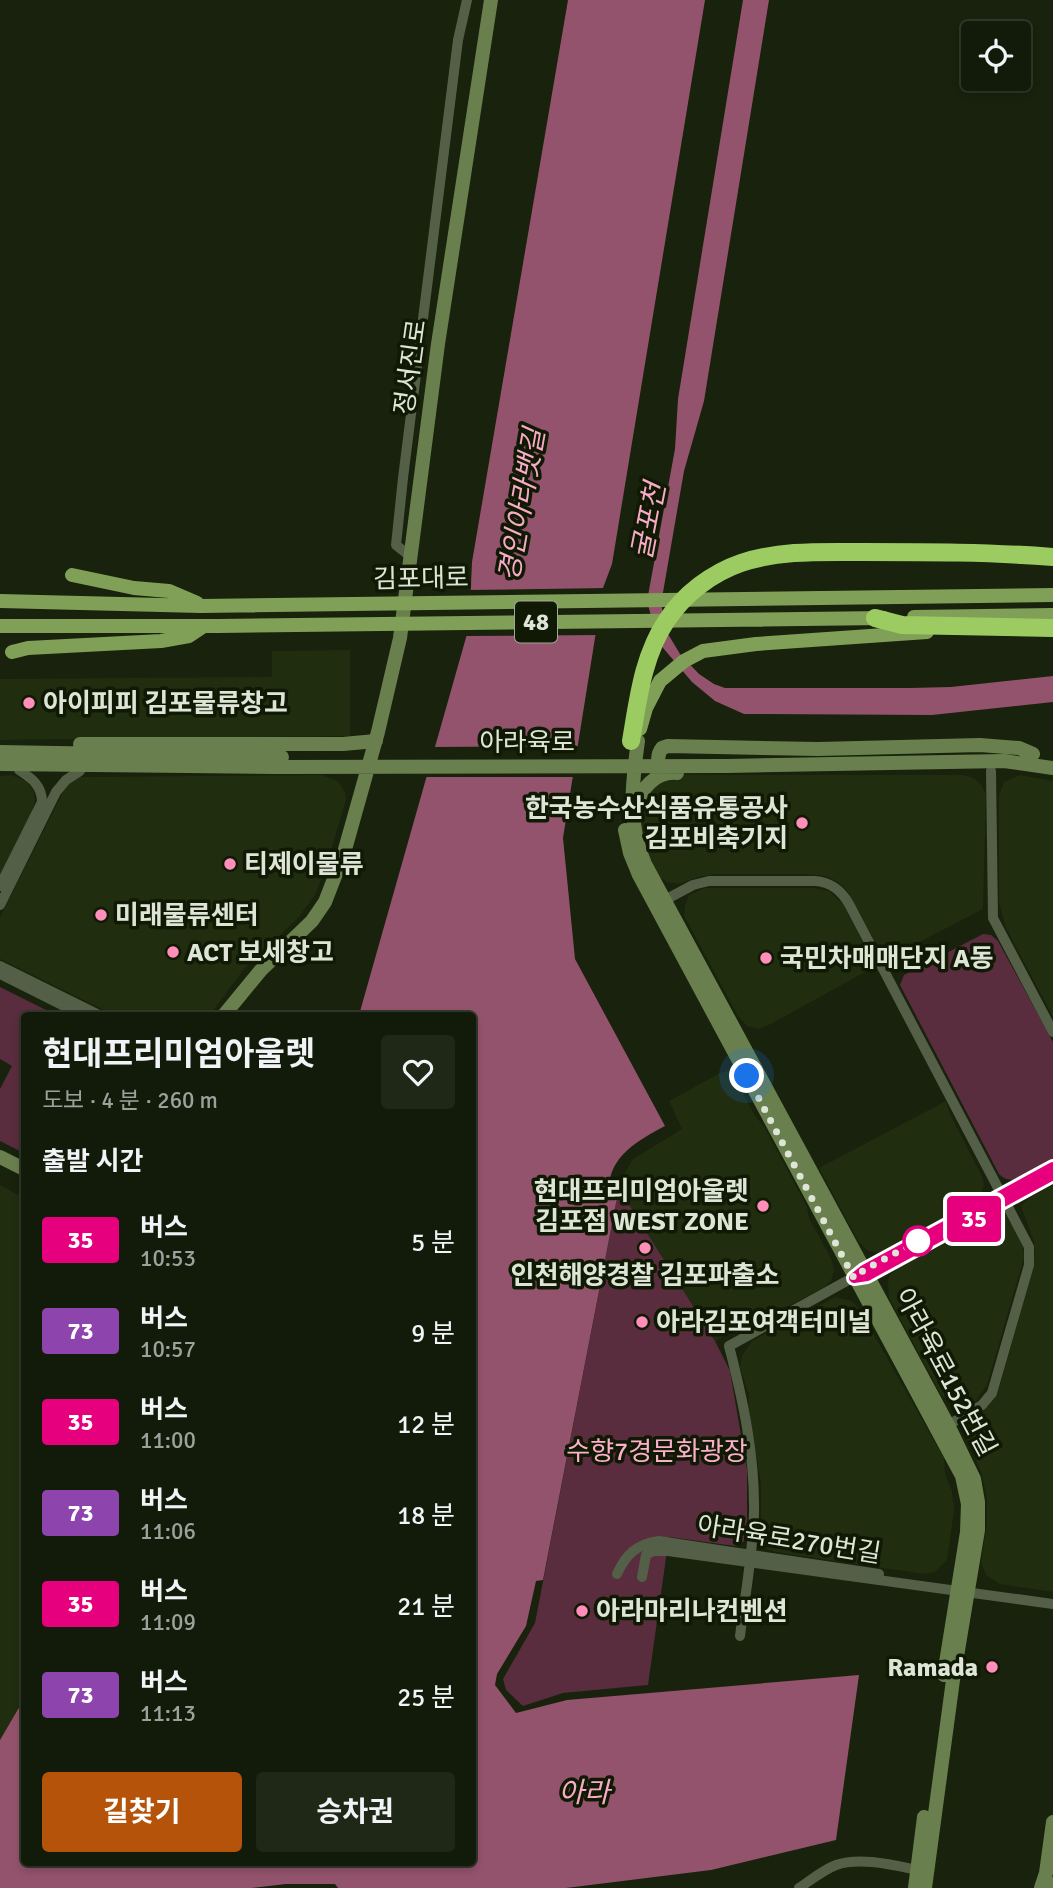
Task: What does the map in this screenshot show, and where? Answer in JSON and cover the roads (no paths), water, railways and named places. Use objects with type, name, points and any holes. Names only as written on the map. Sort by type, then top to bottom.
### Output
[{"type":"highway","points":[[635,741],[642,680],[651,651],[665,622],[686,597],[714,576],[739,564],[767,556],[810,552],[958,551],[1053,557]]},
{"type":"highway","points":[[875,618],[902,625],[1053,626]]},
{"type":"main road","points":[[72,575],[134,588],[169,591],[201,606]]},
{"type":"main road","name":"김포대로","points":[[0,601],[201,606],[1053,595]]},
{"type":"main road","name":"김포대로","points":[[4,627],[1053,615]]},
{"type":"main road","points":[[12,652],[28,648],[161,641],[189,636],[211,626]]},
{"type":"main road","points":[[635,741],[650,698],[668,672],[703,651],[756,644],[1013,626]]},
{"type":"street","points":[[410,556],[396,545],[402,478],[458,40],[467,0]]},
{"type":"street","name":"정서진로","points":[[224,1012],[312,921],[325,902],[344,852],[376,741],[396,662],[438,344],[491,0]]},
{"type":"street","points":[[0,750],[28,744],[343,744],[376,741]]},
{"type":"street","name":"아라육로152번길","points":[[635,741],[632,820],[642,856],[943,1428],[971,1469],[977,1490],[978,1530],[961,1590],[953,1681],[922,1871],[915,1888]]},
{"type":"street","name":"아라육로152번길","points":[[635,741],[624,811],[632,860],[862,1275]]},
{"type":"street","points":[[343,744],[347,753],[343,773]]},
{"type":"street","points":[[632,820],[642,791],[661,774],[773,770],[991,771],[1016,769],[1033,759],[1019,748],[980,745],[818,749],[665,747],[659,753],[659,765],[663,770],[675,773]]},
{"type":"street","name":"아라육로","points":[[0,750],[276,762]]},
{"type":"street","name":"아라육로","points":[[0,766],[276,762],[726,762],[1016,752],[1053,768]]},
{"type":"street","name":"아라육로","points":[[1033,759],[1053,758]]},
{"type":"street","points":[[0,766],[19,770],[365,774]]},
{"type":"street","points":[[0,886],[41,802],[41,791],[37,784],[19,770]]},
{"type":"street","points":[[0,905],[56,792],[66,780],[80,771]]},
{"type":"street","points":[[991,771],[993,918],[1053,1032]]},
{"type":"street","points":[[664,900],[693,885],[709,881],[821,881],[838,889],[849,904],[1005,1198],[1030,1247],[1027,1273],[992,1393],[982,1405],[943,1428]]},
{"type":"street","points":[[0,966],[93,1012]]},
{"type":"street","points":[[0,974],[76,1012]]},
{"type":"street","points":[[0,1157],[21,1168]]},
{"type":"street","points":[[1005,1198],[1053,1167]]},
{"type":"street","points":[[740,1636],[751,1558],[753,1472],[743,1406],[729,1346],[1053,1175]]},
{"type":"street","name":"아라육로270번길","points":[[628,1554],[645,1544],[1053,1604]]},
{"type":"street","name":"아라육로270번길","points":[[645,1557],[659,1546]]},
{"type":"street","points":[[617,1574],[628,1554],[636,1560],[645,1557],[642,1577]]},
{"type":"street","points":[[1041,1888],[1046,1873],[1053,1822]]},
{"type":"street","points":[[799,1888],[830,1868],[845,1863],[863,1862],[922,1871]]},
{"type":"street","name":"아라육로152번길","points":[[922,1871],[925,1888]]},
{"type":"water","name":"아라","points":[[568,0],[705,0],[612,564],[603,588],[563,838],[575,959],[665,1126],[627,1151],[619,1159],[610,1179],[609,1191],[617,1198],[543,1580],[536,1581],[526,1626],[497,1674],[495,1685],[516,1713],[567,1700],[859,1675],[836,1840],[711,1870],[566,1888],[338,1888],[335,1884],[286,1884],[251,1888],[0,1888],[0,1740],[21,1704],[21,1866],[476,1866],[476,1012],[360,1012],[469,627],[472,562]]},
{"type":"water","points":[[743,0],[769,0],[704,401],[684,471],[661,604],[668,634],[680,654],[699,674],[725,688],[951,687],[1053,676],[1053,702],[932,715],[744,714],[715,701],[692,682],[658,642],[647,601],[675,449],[678,399]]},
{"type":"place","name":"아이피피 김포물류창고","points":[[29,703]]},
{"type":"place","name":"한국농수산식품유통공사 김포비축기지","points":[[802,823]]},
{"type":"place","name":"티제이물류","points":[[230,864]]},
{"type":"place","name":"미래물류센터","points":[[101,915]]},
{"type":"place","name":"ACT 보세창고","points":[[173,952]]},
{"type":"place","name":"국민차매매단지 A동","points":[[766,958]]},
{"type":"place","name":"현대프리미엄아울렛 김포점 WEST ZONE","points":[[763,1206]]},
{"type":"place","name":"인천해양경찰 김포파출소","points":[[645,1248]]},
{"type":"place","name":"아라김포여객터미널","points":[[642,1322]]},
{"type":"place","name":"아라마리나컨벤션","points":[[582,1611]]},
{"type":"place","name":"Ramada","points":[[992,1667]]},
{"type":"water label","name":"경인아라뱃길","points":[[521,505]]},
{"type":"water label","name":"굴포천","points":[[648,521]]},
{"type":"park label","name":"수향7경문화광장","points":[[657,1451]]}]
